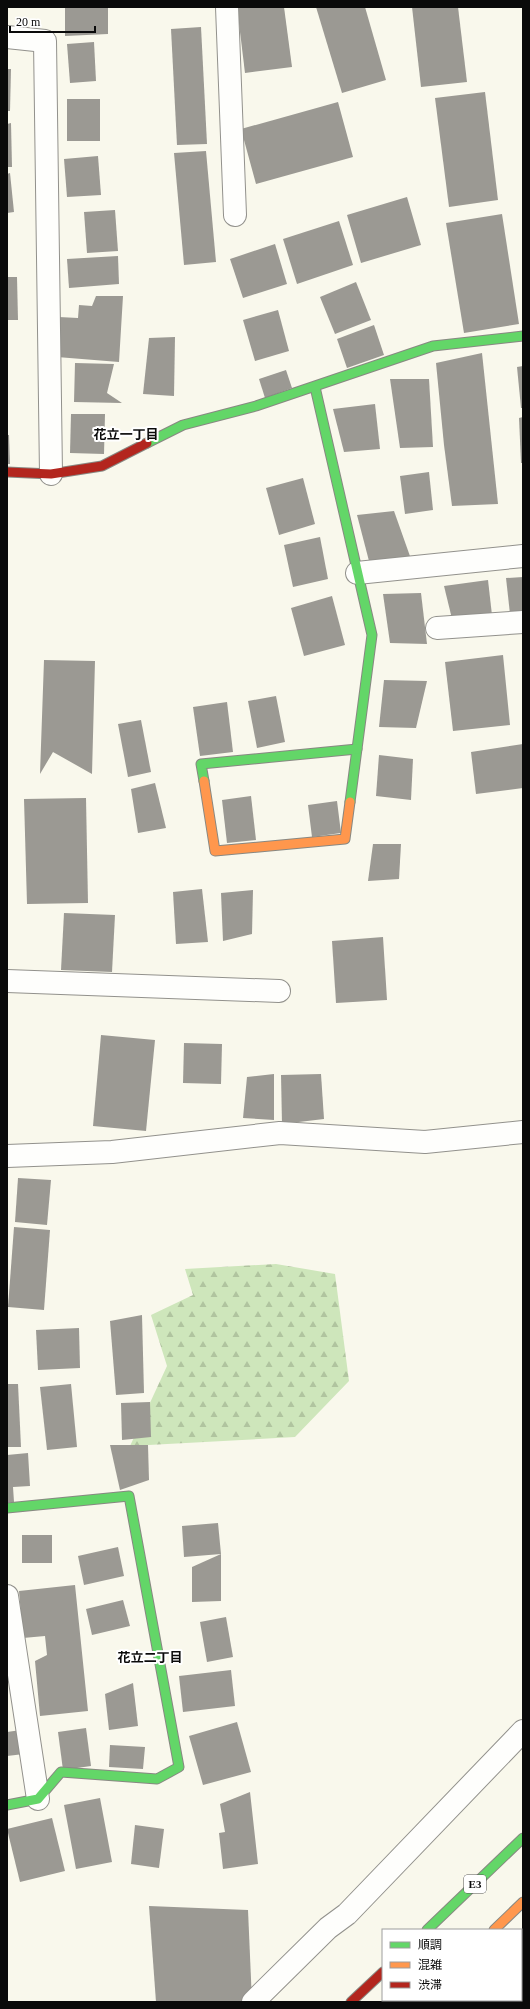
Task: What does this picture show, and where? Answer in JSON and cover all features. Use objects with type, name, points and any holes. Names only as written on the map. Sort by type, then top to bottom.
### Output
[{"type":"main road","points":[[7,472],[51,474],[102,466],[183,425],[256,406],[433,346],[523,336]]},
{"type":"main road","points":[[315,387],[372,636],[357,749],[345,839],[215,851],[201,764],[357,749]]},
{"type":"main road","points":[[7,1508],[129,1496],[179,1767],[157,1779],[61,1772],[38,1799],[7,1805]]},
{"type":"main road","name":"E3","points":[[428,1929],[523,1838]]},
{"type":"main road","points":[[495,1929],[523,1902]]},
{"type":"main road","points":[[351,2002],[382,1973]]},
{"type":"street","points":[[227,7],[235,215]]},
{"type":"street","points":[[7,37],[45,41],[51,474]]},
{"type":"street","points":[[357,573],[523,556]]},
{"type":"street","points":[[437,628],[523,622]]},
{"type":"street","points":[[7,981],[279,992]]},
{"type":"street","points":[[7,1156],[112,1152],[280,1133],[425,1142],[523,1132]]},
{"type":"street","points":[[7,1596],[38,1799]]},
{"type":"street","points":[[253,2002],[328,1928],[348,1914],[523,1731]]},
{"type":"green space","points":[[276,1264],[335,1274],[349,1381],[295,1437],[130,1446],[167,1366],[151,1315],[193,1295],[185,1269]]},
{"type":"building","points":[[65,7],[108,7],[108,34],[65,36]]},
{"type":"building","points":[[237,7],[284,7],[292,67],[245,73]]},
{"type":"building","points":[[316,7],[365,7],[386,80],[342,93]]},
{"type":"building","points":[[412,7],[458,7],[467,82],[421,87]]},
{"type":"building","points":[[201,27],[207,144],[177,145],[171,29]]},
{"type":"building","points":[[94,42],[96,81],[70,83],[67,44]]},
{"type":"building","points":[[7,69],[11,69],[10,111],[7,111]]},
{"type":"building","points":[[485,92],[498,200],[449,207],[435,98]]},
{"type":"building","points":[[67,99],[100,99],[100,141],[67,141]]},
{"type":"building","points":[[338,102],[353,157],[256,184],[241,129]]},
{"type":"building","points":[[11,123],[12,167],[7,167],[7,124]]},
{"type":"building","points":[[206,151],[216,262],[184,265],[174,153]]},
{"type":"building","points":[[98,156],[101,195],[67,197],[64,159]]},
{"type":"building","points":[[10,173],[14,212],[7,213],[7,174]]},
{"type":"building","points":[[407,197],[421,245],[361,263],[347,215]]},
{"type":"building","points":[[115,210],[118,251],[87,253],[84,212]]},
{"type":"building","points":[[502,214],[519,324],[464,333],[446,223]]},
{"type":"building","points":[[339,221],[353,265],[297,284],[283,239]]},
{"type":"building","points":[[275,244],[287,284],[243,298],[230,259]]},
{"type":"building","points":[[118,256],[119,284],[69,288],[67,259]]},
{"type":"building","points":[[7,277],[17,277],[18,320],[7,320]]},
{"type":"building","points":[[356,282],[371,320],[335,334],[320,297]]},
{"type":"building","points":[[96,296],[123,296],[119,362],[57,357],[59,317],[78,318],[79,305],[92,306]]},
{"type":"building","points":[[278,310],[289,351],[255,361],[243,320]]},
{"type":"building","points":[[374,325],[384,355],[347,368],[337,339]]},
{"type":"building","points":[[175,337],[174,396],[143,394],[149,338]]},
{"type":"building","points":[[482,353],[498,504],[452,506],[436,363]]},
{"type":"building","points":[[75,363],[114,364],[107,393],[122,403],[74,402]]},
{"type":"building","points":[[523,366],[523,408],[521,408],[517,367]]},
{"type":"building","points":[[286,370],[292,388],[265,398],[259,379]]},
{"type":"building","points":[[390,379],[429,379],[433,447],[400,448]]},
{"type":"building","points":[[375,404],[380,449],[344,452],[333,409]]},
{"type":"building","points":[[71,414],[105,414],[104,454],[70,453]]},
{"type":"building","points":[[523,417],[523,463],[521,463],[519,418]]},
{"type":"building","points":[[7,435],[9,435],[10,464],[7,464]]},
{"type":"building","points":[[429,472],[433,510],[405,514],[400,476]]},
{"type":"building","points":[[303,478],[315,524],[279,535],[266,488]]},
{"type":"building","points":[[394,511],[411,559],[369,561],[357,515]]},
{"type":"building","points":[[320,537],[328,579],[293,587],[284,545]]},
{"type":"building","points":[[523,577],[523,622],[511,623],[506,578]]},
{"type":"building","points":[[488,580],[493,624],[454,627],[444,586]]},
{"type":"building","points":[[421,593],[427,644],[390,643],[383,594]]},
{"type":"building","points":[[332,596],[345,645],[304,656],[291,608]]},
{"type":"building","points":[[503,655],[510,725],[453,731],[445,662]]},
{"type":"building","points":[[44,660],[95,661],[92,774],[53,752],[40,774]]},
{"type":"building","points":[[384,680],[427,681],[416,728],[379,727]]},
{"type":"building","points":[[276,696],[285,742],[257,748],[248,701]]},
{"type":"building","points":[[227,702],[233,752],[200,756],[193,707]]},
{"type":"building","points":[[141,720],[151,772],[128,777],[118,724]]},
{"type":"building","points":[[523,744],[523,788],[476,794],[471,752]]},
{"type":"building","points":[[379,755],[413,759],[411,800],[376,796]]},
{"type":"building","points":[[155,783],[166,828],[138,833],[131,789]]},
{"type":"building","points":[[251,796],[256,840],[227,843],[222,800]]},
{"type":"building","points":[[86,798],[88,903],[27,904],[24,799]]},
{"type":"building","points":[[337,801],[341,833],[312,837],[308,805]]},
{"type":"building","points":[[373,844],[401,844],[399,879],[368,881]]},
{"type":"building","points":[[202,889],[208,942],[176,944],[173,892]]},
{"type":"building","points":[[253,890],[252,934],[223,941],[221,893]]},
{"type":"building","points":[[64,913],[115,915],[112,972],[61,970]]},
{"type":"building","points":[[383,937],[387,1000],[336,1003],[332,941]]},
{"type":"building","points":[[101,1035],[155,1040],[146,1131],[93,1126]]},
{"type":"building","points":[[184,1043],[222,1044],[221,1084],[183,1083]]},
{"type":"building","points":[[274,1074],[274,1120],[243,1118],[247,1077]]},
{"type":"building","points":[[321,1074],[324,1119],[282,1124],[281,1075]]},
{"type":"building","points":[[18,1178],[51,1180],[47,1225],[15,1222]]},
{"type":"building","points":[[14,1227],[50,1230],[44,1310],[8,1307]]},
{"type":"building","points":[[142,1315],[144,1393],[116,1395],[110,1321]]},
{"type":"building","points":[[79,1328],[80,1368],[38,1370],[36,1330]]},
{"type":"building","points":[[7,1384],[18,1384],[21,1447],[7,1447]]},
{"type":"building","points":[[71,1384],[77,1447],[47,1450],[40,1387]]},
{"type":"building","points":[[150,1402],[151,1437],[122,1440],[121,1403]]},
{"type":"building","points":[[110,1445],[148,1445],[149,1480],[120,1490]]},
{"type":"building","points":[[28,1453],[30,1486],[13,1487],[14,1502],[7,1503],[7,1455]]},
{"type":"building","points":[[218,1523],[221,1554],[184,1557],[182,1526]]},
{"type":"building","points":[[22,1535],[52,1535],[52,1563],[22,1563]]},
{"type":"building","points":[[118,1547],[124,1576],[84,1585],[78,1556]]},
{"type":"building","points":[[221,1554],[221,1601],[192,1602],[192,1567]]},
{"type":"building","points":[[75,1585],[88,1711],[40,1716],[35,1661],[47,1655],[45,1636],[23,1638],[19,1591]]},
{"type":"building","points":[[123,1600],[130,1626],[92,1635],[86,1609]]},
{"type":"building","points":[[226,1617],[233,1657],[207,1662],[200,1622]]},
{"type":"building","points":[[231,1670],[235,1706],[183,1712],[179,1676]]},
{"type":"building","points":[[133,1683],[138,1726],[109,1730],[105,1694]]},
{"type":"building","points":[[237,1722],[251,1772],[203,1785],[189,1736]]},
{"type":"building","points":[[86,1728],[91,1766],[63,1770],[58,1732]]},
{"type":"building","points":[[21,1730],[24,1754],[7,1756],[7,1732]]},
{"type":"building","points":[[110,1745],[145,1747],[143,1769],[109,1767]]},
{"type":"building","points":[[250,1792],[258,1864],[223,1869],[219,1833],[225,1832],[220,1804]]},
{"type":"building","points":[[100,1798],[112,1862],[76,1869],[64,1805]]},
{"type":"building","points":[[52,1818],[65,1871],[20,1882],[7,1829]]},
{"type":"building","points":[[135,1825],[164,1829],[159,1868],[131,1864]]},
{"type":"building","points":[[149,1906],[248,1910],[252,2002],[156,2002]]},
{"type":"traffic: fast","points":[[147,443],[183,425],[256,406],[433,346],[523,336]]},
{"type":"traffic: fast","points":[[315,387],[372,635],[350,802]]},
{"type":"traffic: fast","points":[[204,781],[201,764],[357,749]]},
{"type":"traffic: fast","points":[[7,1508],[129,1496],[179,1767],[157,1779],[61,1772],[38,1799],[7,1805]]},
{"type":"traffic: fast","points":[[428,1929],[523,1838]]},
{"type":"traffic: slow","points":[[204,781],[215,851],[345,839],[350,802]]},
{"type":"traffic: slow","points":[[495,1929],[523,1902]]},
{"type":"traffic: jam","points":[[7,472],[51,474],[102,466],[147,443]]},
{"type":"traffic: jam","points":[[351,2002],[382,1973]]},
{"type":"district","name":"花立一丁目","points":[[126,434]]},
{"type":"district","name":"花立二丁目","points":[[150,1657]]}]
